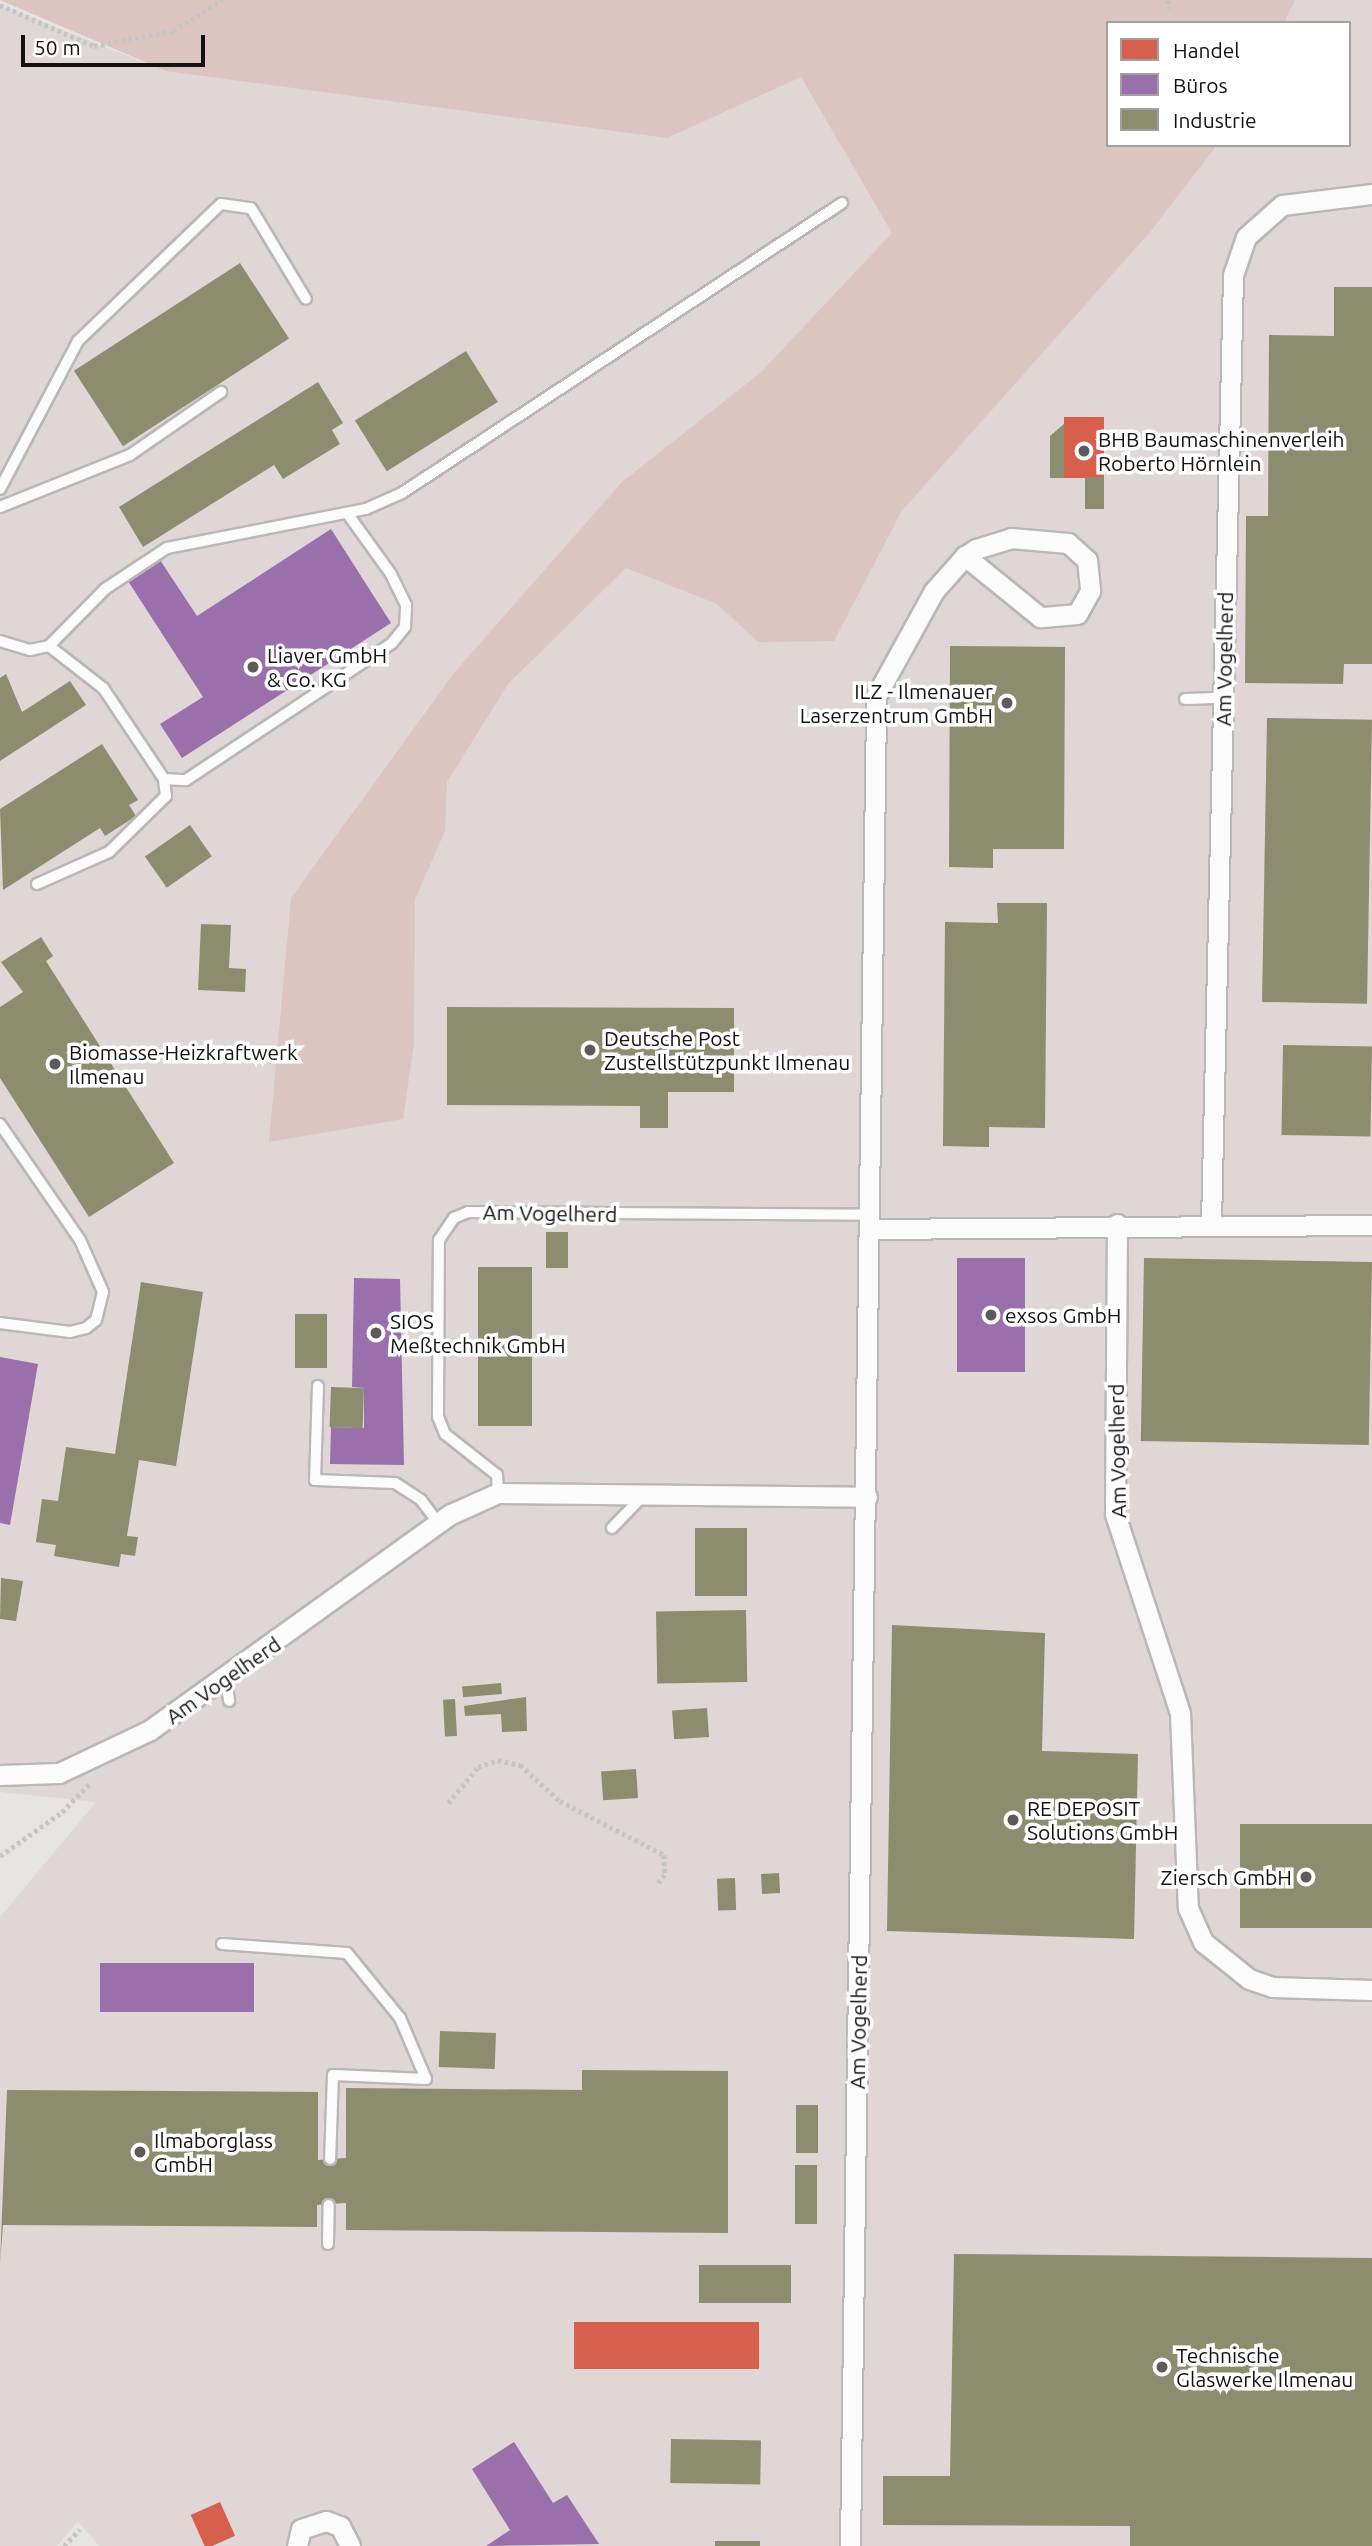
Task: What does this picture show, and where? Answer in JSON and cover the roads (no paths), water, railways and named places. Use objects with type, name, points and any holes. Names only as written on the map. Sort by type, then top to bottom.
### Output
[{"type":"street","name":"Am Vogelherd","points":[[1212,1223],[1233,275],[1246,237],[1282,205],[1372,194]]},
{"type":"street","name":"Am Vogelherd","points":[[850,2546],[867,1497],[876,696],[934,591],[965,556],[1011,538],[1068,543],[1087,559],[1090,591],[1077,614],[1040,617],[965,556]]},
{"type":"street","name":"Am Vogelherd","points":[[870,1222],[1372,1225]]},
{"type":"street","name":"Am Vogelherd","points":[[1117,1224],[1115,1514],[1180,1713],[1188,1909],[1203,1942],[1249,1979],[1272,1987],[1372,1990]]},
{"type":"street","name":"Am Vogelherd","points":[[0,1775],[59,1773],[113,1751],[227,1691],[439,1524],[498,1493],[647,1492],[867,1497]]},
{"type":"street","points":[[297,2546],[301,2529],[326,2521],[340,2526],[350,2546]]},
{"type":"lane","points":[[0,641],[30,650],[49,646],[105,589],[167,548],[347,513],[402,493],[501,433],[584,369],[842,203]]},
{"type":"lane","points":[[0,489],[78,341],[221,204],[251,208],[306,299]]},
{"type":"lane","points":[[0,507],[130,455],[222,392]]},
{"type":"lane","points":[[164,779],[187,780],[392,643],[405,627],[406,605],[391,574],[347,513]]},
{"type":"lane","points":[[37,884],[109,852],[140,829],[166,796],[164,779],[103,688],[49,646]]},
{"type":"lane","points":[[1185,699],[1223,698]]},
{"type":"lane","points":[[0,1124],[80,1240],[103,1292],[96,1320],[86,1328],[70,1332],[0,1323]]},
{"type":"lane","name":"Am Vogelherd","points":[[498,1493],[498,1475],[445,1434],[438,1416],[439,1240],[453,1218],[468,1212],[870,1222]]},
{"type":"lane","points":[[318,1386],[315,1480],[395,1483],[421,1500],[439,1524]]},
{"type":"lane","points":[[612,1528],[647,1492]]},
{"type":"lane","points":[[222,1944],[348,1953],[400,2018],[426,2079],[333,2075],[330,2159]]},
{"type":"lane","points":[[328,2244],[329,2205]]},
{"type":"place","name":"BHB Baumaschinenverleih Roberto Hörnlein","points":[[1084,451]]},
{"type":"place","name":"Liaver GmbH & Co. KG","points":[[253,667]]},
{"type":"place","name":"ILZ - Ilmenauer Laserzentrum GmbH","points":[[1007,703]]},
{"type":"place","name":"Deutsche Post Zustellstützpunkt Ilmenau","points":[[590,1050]]},
{"type":"place","name":"Biomasse-Heizkraftwerk Ilmenau","points":[[55,1064]]},
{"type":"place","name":"exsos GmbH","points":[[991,1315]]},
{"type":"place","name":"SIOS Meßtechnik GmbH","points":[[376,1333]]},
{"type":"place","name":"RE DEPOSIT Solutions GmbH","points":[[1013,1820]]},
{"type":"place","name":"Ziersch GmbH","points":[[1306,1877]]},
{"type":"place","name":"Ilmaborglass GmbH","points":[[140,2152]]},
{"type":"place","name":"Technische Glaswerke Ilmenau","points":[[1162,2367]]}]
